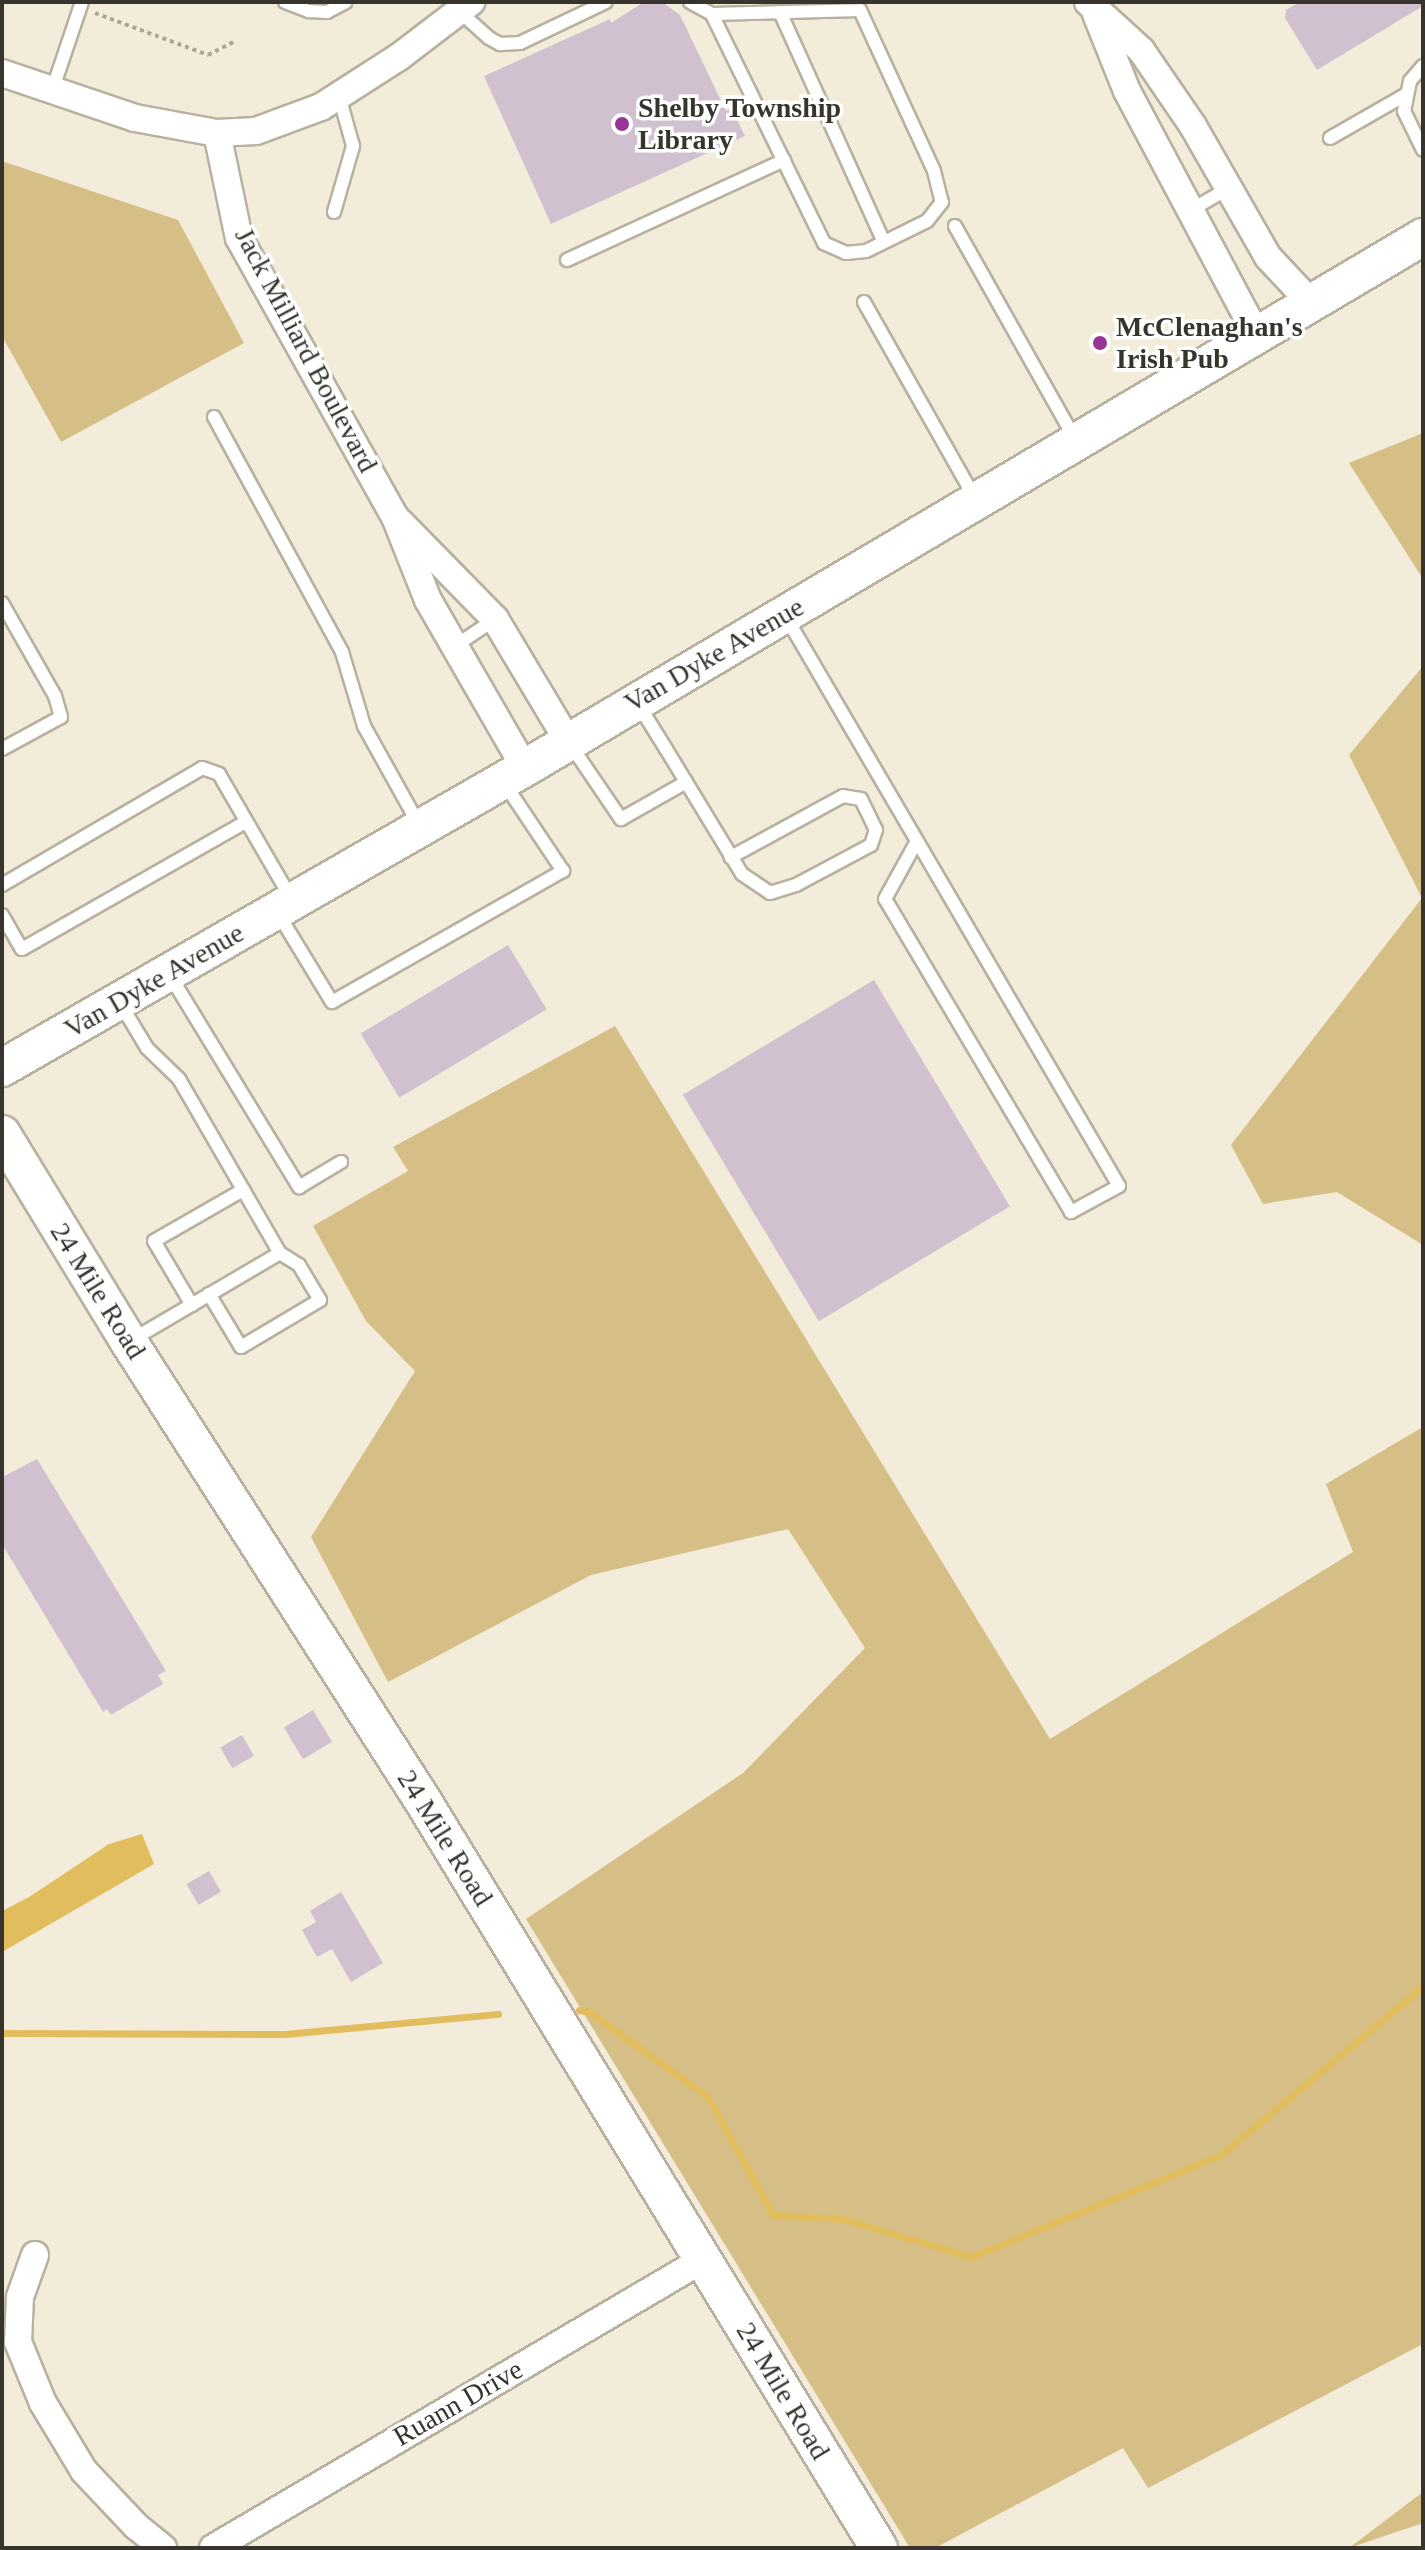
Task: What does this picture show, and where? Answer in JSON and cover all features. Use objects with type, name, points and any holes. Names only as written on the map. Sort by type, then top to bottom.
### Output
[{"type":"street","points":[[1090,4],[1141,50],[1193,126],[1268,257],[1311,303]]},
{"type":"street","points":[[1090,4],[1127,91],[1257,335]]},
{"type":"street","points":[[2,73],[135,118],[217,133],[256,131],[321,107],[465,6]]},
{"type":"street","name":"Jack Milliard Boulevard","points":[[217,133],[239,238],[395,517],[428,600],[455,646],[514,774]]},
{"type":"street","name":"Van Dyke Avenue","points":[[2,1068],[514,774],[1423,237]]},
{"type":"street","name":"Jack Milliard Boulevard","points":[[395,517],[495,619],[568,741]]},
{"type":"street","name":"24 Mile Road","points":[[2,1134],[129,1342],[423,1801],[879,2548]]},
{"type":"street","points":[[35,2255],[20,2297],[18,2342],[43,2403],[84,2471],[136,2526],[163,2548]]},
{"type":"street","name":"Ruann Drive","points":[[213,2548],[704,2259]]},
{"type":"lane","points":[[285,2],[309,11],[327,12],[346,2]]},
{"type":"lane","points":[[465,6],[483,35],[500,44],[510,44],[520,43],[606,2]]},
{"type":"lane","points":[[690,2],[712,14],[860,10],[934,171],[942,202],[927,221],[866,251],[846,253],[824,243],[712,14]]},
{"type":"lane","points":[[53,88],[81,5]]},
{"type":"lane","points":[[780,12],[884,242]]},
{"type":"lane","points":[[1423,66],[1410,81],[1405,95],[1407,122],[1423,150]]},
{"type":"lane","points":[[1330,138],[1405,95]]},
{"type":"lane","points":[[334,212],[353,146],[339,96]]},
{"type":"lane","points":[[567,260],[784,160]]},
{"type":"lane","points":[[1191,210],[1229,188]]},
{"type":"lane","points":[[955,226],[1077,442]]},
{"type":"lane","points":[[864,302],[976,501]]},
{"type":"lane","points":[[214,417],[342,652],[364,726],[420,828]]},
{"type":"lane","points":[[2,603],[55,696],[61,717],[2,749]]},
{"type":"lane","points":[[784,614],[917,841],[1119,1186],[1071,1212],[885,899],[917,841]]},
{"type":"lane","points":[[455,646],[495,619]]},
{"type":"lane","points":[[637,701],[731,857],[742,874],[770,893],[796,885],[871,845],[876,830],[861,799],[843,796],[731,857]]},
{"type":"lane","points":[[568,741],[621,819],[686,782]]},
{"type":"lane","points":[[2,885],[202,768],[219,774],[246,822],[332,1002],[563,871],[514,774]]},
{"type":"lane","points":[[2,915],[22,949],[246,822]]},
{"type":"lane","points":[[168,971],[299,1187],[341,1162]]},
{"type":"lane","points":[[119,1001],[147,1048],[179,1079],[280,1253],[299,1265],[320,1300],[241,1347],[209,1294]]},
{"type":"lane","points":[[192,1305],[154,1241],[243,1190]]},
{"type":"lane","points":[[129,1342],[280,1253]]},
{"type":"path","points":[[81,5],[208,55],[234,42]]},
{"type":"shaded area","points":[[2,161],[178,220],[244,343],[61,442],[2,336]]},
{"type":"shaded area","points":[[1423,433],[1423,579],[1349,463]]},
{"type":"shaded area","points":[[1423,666],[1423,1245],[1337,1192],[1263,1204],[1231,1145],[1422,898],[1349,755]]},
{"type":"shaded area","points":[[615,1026],[1050,1739],[1353,1552],[1326,1484],[1423,1427],[1423,2344],[1148,2488],[1123,2448],[935,2548],[910,2548],[526,1919],[743,1773],[865,1648],[788,1529],[591,1575],[388,1682],[311,1537],[415,1371],[366,1321],[313,1226],[408,1171],[393,1147]]},
{"type":"shaded area","points":[[142,1834],[154,1864],[2,1952],[2,1911],[29,1897],[109,1844]]},
{"type":"shaded area","points":[[1423,2492],[1423,2523],[1349,2548]]},
{"type":"building","name":"Shelby Township Library","points":[[644,2],[662,2],[680,15],[726,111],[731,108],[745,136],[551,224],[484,76],[610,19],[611,23]]},
{"type":"building","points":[[1300,2],[1423,2],[1423,6],[1317,70],[1285,18],[1286,10]]},
{"type":"building","points":[[508,945],[547,1009],[399,1098],[361,1034]]},
{"type":"building","points":[[874,980],[1010,1206],[819,1321],[683,1095]]},
{"type":"building","points":[[37,1459],[166,1671],[158,1675],[163,1684],[111,1715],[107,1709],[103,1712],[2,1544],[2,1477]]},
{"type":"building","points":[[313,1710],[332,1742],[303,1759],[284,1728]]},
{"type":"building","points":[[242,1735],[254,1756],[232,1768],[220,1748]]},
{"type":"building","points":[[209,1871],[221,1892],[198,1905],[186,1884]]},
{"type":"building","points":[[341,1892],[383,1963],[351,1982],[332,1949],[317,1957],[302,1930],[316,1922],[310,1911]]},
{"type":"waterway","points":[[579,2010],[590,2012],[708,2097],[773,2215],[844,2219],[971,2257],[1221,2155],[1423,1986]]},
{"type":"waterway","points":[[2,2033],[285,2034],[498,2014]]},
{"type":"place","name":"Shelby Township Library","points":[[622,124]]},
{"type":"place","name":"McClenaghan's Irish Pub","points":[[1100,343]]}]
